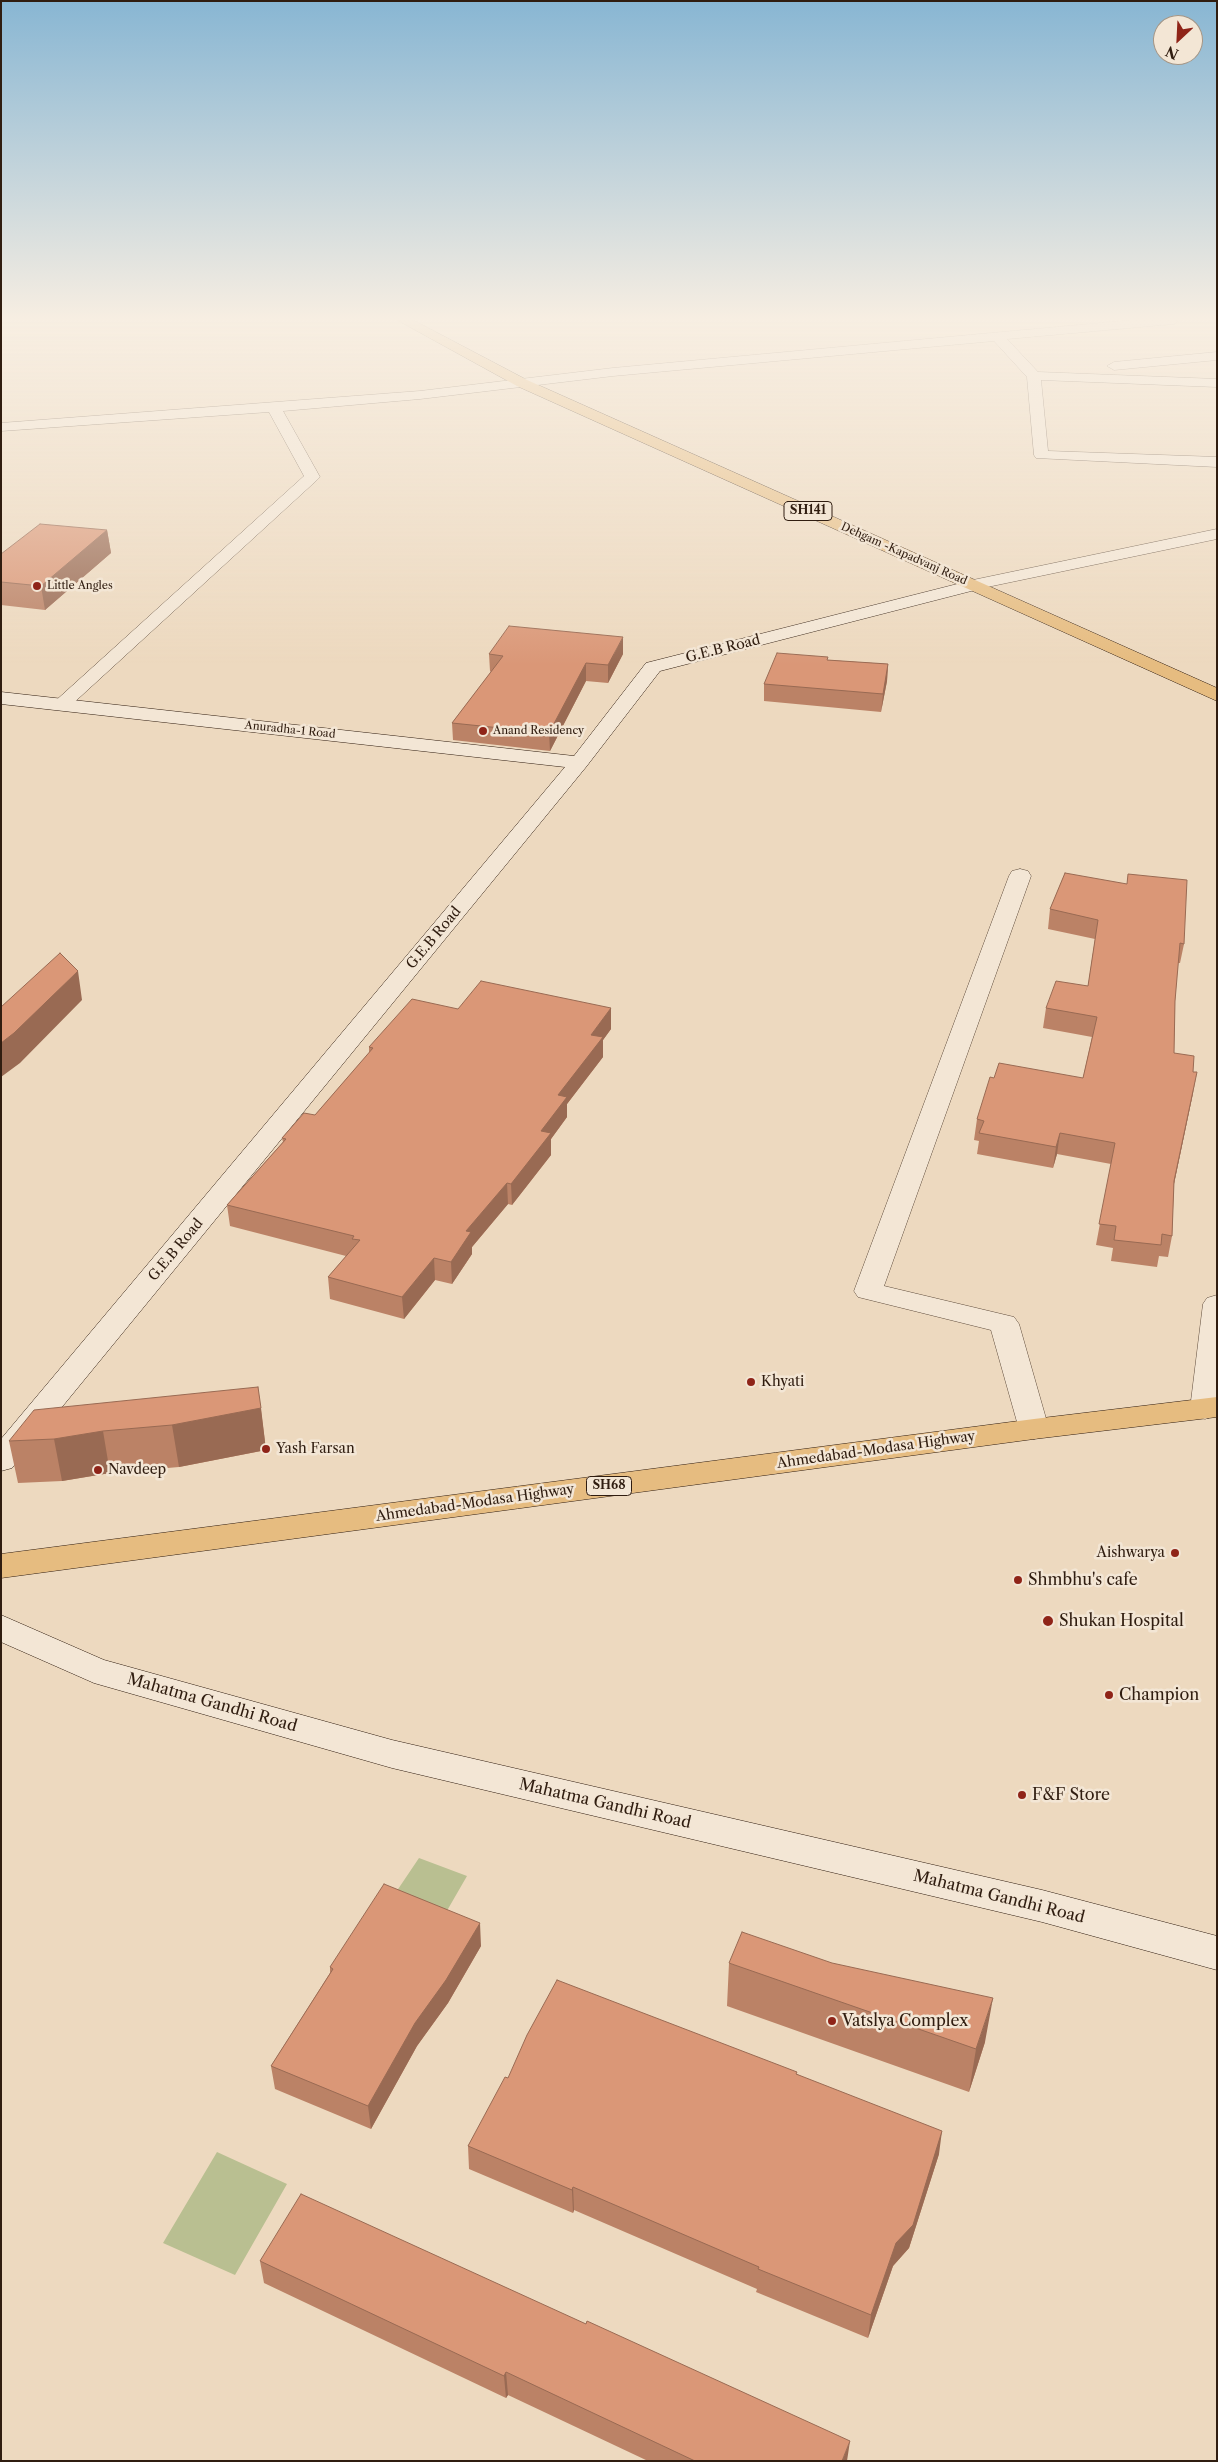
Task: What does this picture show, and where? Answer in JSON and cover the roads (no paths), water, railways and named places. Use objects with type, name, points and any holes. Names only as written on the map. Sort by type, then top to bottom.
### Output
[{"type":"main road","name":"Dehgam -Kapadvanj Road","points":[[638,435],[1217,695]]},
{"type":"main road","name":"Ahmedabad-Modasa Highway","points":[[1,1566],[1034,1429],[1211,1408]]},
{"type":"street","points":[[61,704],[312,477],[289,435]]},
{"type":"street","points":[[1039,435],[1041,455],[1217,462]]},
{"type":"street","name":"G.E.B Road","points":[[1,1460],[579,763],[653,667],[973,585],[1217,534]]},
{"type":"street","name":"Anuradha-1 Road","points":[[1,698],[579,763]]},
{"type":"street","points":[[1020,876],[868,1290],[1004,1324],[1034,1429]]},
{"type":"street","points":[[1211,1408],[1217,1304]]},
{"type":"street","name":"Mahatma Gandhi Road","points":[[1,1628],[94,1670],[392,1754],[1042,1906],[1217,1953]]},
{"type":"place","name":"Little Angles","points":[[37,586]]},
{"type":"place","name":"Anand Residency","points":[[483,731]]},
{"type":"place","name":"Khyati","points":[[751,1382]]},
{"type":"place","name":"Yash Farsan","points":[[266,1449]]},
{"type":"place","name":"Navdeep","points":[[98,1470]]},
{"type":"place","name":"Aishwarya","points":[[1175,1553]]},
{"type":"place","name":"Shmbhu's cafe","points":[[1018,1580]]},
{"type":"place","name":"Shukan Hospital","points":[[1048,1621]]},
{"type":"place","name":"Champion","points":[[1109,1695]]},
{"type":"place","name":"F&F Store","points":[[1022,1795]]},
{"type":"place","name":"Vatslya Complex","points":[[832,2021]]}]
